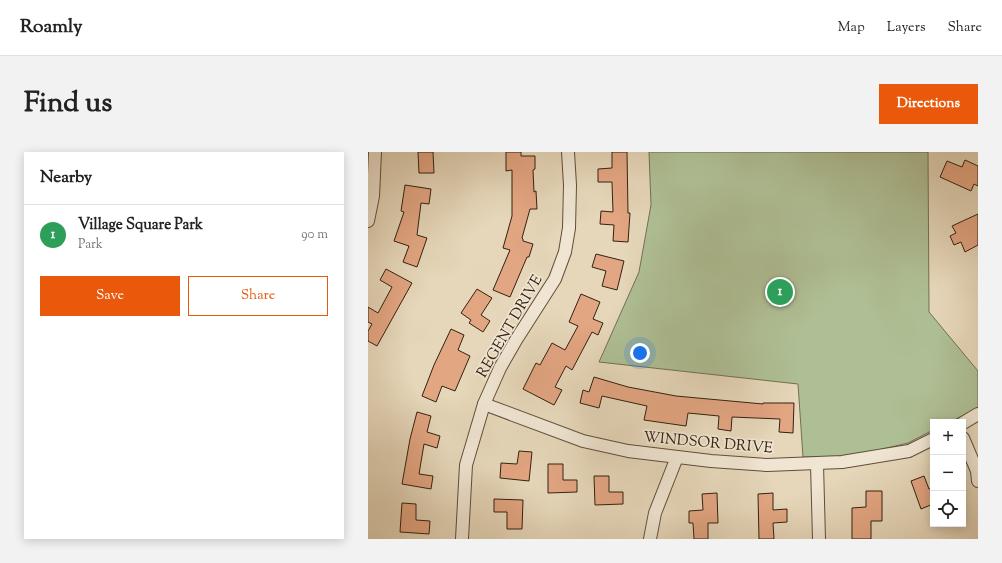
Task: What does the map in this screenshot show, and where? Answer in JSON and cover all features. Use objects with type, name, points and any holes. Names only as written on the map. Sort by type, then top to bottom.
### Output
[{"type":"street","points":[[368,221],[373,196],[375,152]]},
{"type":"street","name":"REGENT DRIVE","points":[[462,539],[466,465],[484,404],[500,368],[513,345],[555,279],[565,252],[569,228],[570,185],[568,152]]},
{"type":"street","name":"WINDSOR DRIVE","points":[[484,404],[583,440],[628,451],[711,461],[767,465],[817,464],[856,461],[909,451],[930,440]]},
{"type":"street","points":[[966,421],[978,414]]},
{"type":"street","points":[[966,446],[976,471],[978,481]]},
{"type":"street","points":[[650,539],[655,513],[677,457]]},
{"type":"street","points":[[817,464],[819,539]]},
{"type":"green space","points":[[649,152],[928,152],[929,312],[978,371],[978,408],[956,419],[930,419],[930,432],[908,443],[861,454],[833,457],[803,457],[798,384],[599,362],[639,272],[651,205]]},
{"type":"building","points":[[418,152],[433,152],[434,173],[419,173]]},
{"type":"building","points":[[506,152],[521,152],[521,156],[535,156],[535,169],[533,170],[534,192],[536,191],[537,209],[530,209],[522,238],[523,241],[533,244],[529,257],[527,257],[510,297],[493,290],[510,250],[503,248],[512,216],[512,170],[506,171]]},
{"type":"building","points":[[612,152],[627,152],[628,213],[630,213],[628,242],[613,241],[614,225],[600,224],[601,211],[613,212],[612,182],[598,182],[598,169],[612,168]]},
{"type":"building","points":[[965,160],[978,166],[978,186],[974,184],[971,191],[940,177],[947,161],[962,167]]},
{"type":"building","points":[[405,185],[431,189],[429,204],[421,203],[417,235],[427,238],[417,267],[403,262],[409,246],[394,241],[404,212],[401,211]]},
{"type":"building","points":[[978,214],[978,245],[965,252],[961,242],[954,245],[950,236],[956,233],[952,226]]},
{"type":"building","points":[[596,254],[624,261],[617,290],[602,286],[606,271],[592,267]]},
{"type":"building","points":[[386,269],[412,283],[377,346],[368,341],[368,331],[372,324],[368,322],[368,307],[378,313],[392,287],[380,280]]},
{"type":"building","points":[[477,289],[492,298],[481,315],[490,321],[483,332],[469,323],[471,320],[461,313]]},
{"type":"building","points":[[581,294],[600,302],[593,319],[603,323],[598,335],[592,332],[572,370],[566,366],[555,387],[562,390],[554,405],[523,389],[536,363],[540,365],[552,343],[565,350],[578,326],[569,322]]},
{"type":"building","points":[[451,329],[464,335],[458,350],[470,356],[455,391],[442,386],[436,402],[422,396],[434,365]]},
{"type":"building","points":[[594,377],[628,387],[676,396],[763,404],[794,403],[793,433],[779,432],[780,419],[732,417],[731,431],[718,429],[719,416],[688,413],[686,426],[644,420],[647,406],[602,396],[599,408],[580,403],[583,390],[589,392]]},
{"type":"building","points":[[417,412],[431,416],[427,432],[440,436],[437,448],[424,444],[419,474],[433,476],[431,489],[402,484],[410,439]]},
{"type":"building","points":[[519,451],[532,452],[529,481],[500,478],[501,463],[517,464]]},
{"type":"building","points":[[548,464],[563,464],[563,480],[577,480],[577,492],[548,493]]},
{"type":"building","points":[[594,476],[609,476],[609,492],[623,492],[623,504],[595,505]]},
{"type":"building","points":[[924,476],[930,489],[930,505],[921,509],[911,481]]},
{"type":"building","points":[[866,491],[882,491],[882,521],[871,521],[871,539],[852,539],[852,508],[866,507]]},
{"type":"building","points":[[717,493],[718,523],[708,523],[708,539],[694,539],[693,523],[689,523],[689,511],[703,510],[702,494]]},
{"type":"building","points":[[773,493],[773,510],[787,509],[787,522],[773,523],[774,539],[759,539],[758,494]]},
{"type":"building","points":[[494,499],[523,500],[522,529],[507,529],[507,512],[494,512]]},
{"type":"building","points":[[402,503],[416,504],[416,520],[430,521],[429,534],[400,532]]},
{"type":"place","name":"Village Square Park","points":[[780,292]]}]
